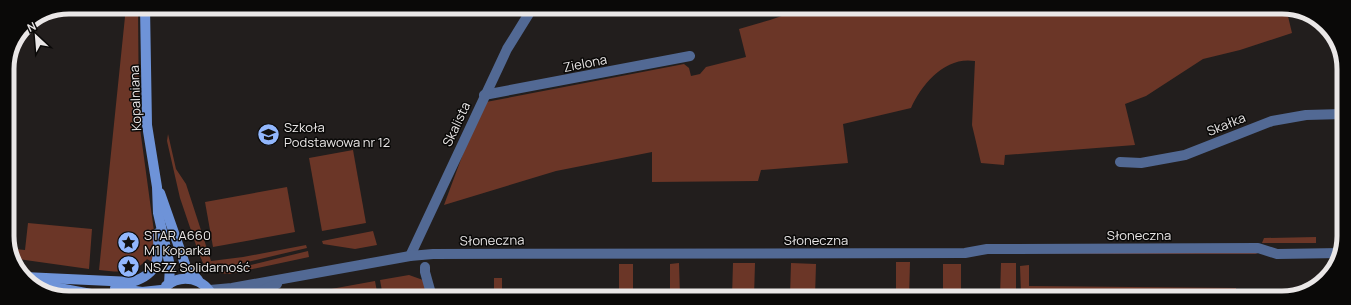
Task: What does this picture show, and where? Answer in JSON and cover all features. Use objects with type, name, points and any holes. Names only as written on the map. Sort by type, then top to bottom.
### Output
[{"type":"street","name":"Kopalniana","points":[[145,14],[147,125],[157,187],[158,213],[170,266],[163,290]]},
{"type":"street","name":"Skalista","points":[[410,256],[484,95],[507,49],[529,14]]},
{"type":"street","name":"Zielona","points":[[484,95],[690,56]]},
{"type":"street","name":"Skałka","points":[[1120,162],[1141,163],[1185,155],[1272,121],[1306,115],[1337,114]]},
{"type":"street","name":"Kopalniana","points":[[157,187],[186,267],[209,291]]},
{"type":"street","points":[[33,278],[127,283],[140,279],[149,272],[159,256],[158,213]]},
{"type":"street","name":"Słoneczna","points":[[220,291],[410,256],[476,253],[966,253],[987,249],[1258,248],[1277,254],[1334,253]]},
{"type":"street","points":[[425,267],[430,291]]},
{"type":"street","name":"Słoneczna","points":[[262,291],[293,277]]},
{"type":"street","points":[[152,291],[163,290],[176,280],[188,278],[198,280]]},
{"type":"street","points":[[72,280],[136,291]]},
{"type":"street","points":[[45,285],[78,291]]},
{"type":"street","points":[[63,288],[71,291]]},
{"type":"shaded area","points":[[125,14],[138,14],[139,121],[156,246],[152,262],[147,259],[137,268],[119,272],[99,270]]},
{"type":"shaded area","points":[[788,14],[1282,14],[1288,15],[1292,33],[1240,50],[1203,59],[1146,96],[1125,104],[1135,145],[1005,155],[1004,165],[981,163],[972,125],[975,61],[964,61],[954,63],[936,73],[922,89],[911,108],[843,124],[848,163],[761,170],[758,181],[652,182],[652,152],[556,171],[444,205],[467,143],[486,102],[684,64],[689,68],[691,76],[700,74],[706,67],[746,57],[739,29]]},
{"type":"shaded area","points":[[168,134],[176,169],[186,184],[211,261],[243,257],[306,245],[307,248],[213,270],[203,263],[180,198],[167,141]]},
{"type":"shaded area","points":[[353,150],[366,223],[322,231],[309,158]]},
{"type":"shaded area","points":[[287,187],[295,232],[213,247],[205,202]]},
{"type":"shaded area","points":[[28,223],[92,229],[89,269],[19,259],[16,249],[25,250]]},
{"type":"shaded area","points":[[373,231],[377,245],[355,249],[323,244],[322,241]]},
{"type":"shaded area","points":[[1316,237],[1316,243],[1262,243],[1264,238]]},
{"type":"shaded area","points":[[308,251],[309,257],[229,274],[218,273]]},
{"type":"shaded area","points":[[1253,252],[1258,254],[989,254]]},
{"type":"shaded area","points":[[896,262],[910,262],[909,291],[896,291]]},
{"type":"shaded area","points":[[679,263],[680,291],[670,291],[670,264]]},
{"type":"shaded area","points":[[733,263],[755,263],[754,291],[732,291]]},
{"type":"shaded area","points":[[791,263],[816,264],[815,291],[790,291]]},
{"type":"shaded area","points":[[1001,263],[1016,263],[1016,291],[1000,291]]},
{"type":"shaded area","points":[[619,264],[633,264],[633,291],[619,291]]},
{"type":"shaded area","points":[[943,264],[961,264],[961,291],[943,291]]},
{"type":"shaded area","points":[[1029,265],[1029,286],[1236,288],[1236,291],[1021,291],[1020,266]]},
{"type":"shaded area","points":[[409,275],[423,280],[426,290],[382,291],[380,280]]},
{"type":"shaded area","points":[[494,278],[502,278],[502,291],[494,291]]},
{"type":"shaded area","points":[[375,281],[377,291],[320,291]]},
{"type":"shaded area","points":[[189,289],[196,291],[178,291]]},
{"type":"place","name":"Szkoła Podstawowa nr 12","points":[[268,134]]},
{"type":"place","name":"STAR A660 M1 Koparka","points":[[129,242]]},
{"type":"place","name":"NSZZ Solidarność","points":[[128,267]]}]
